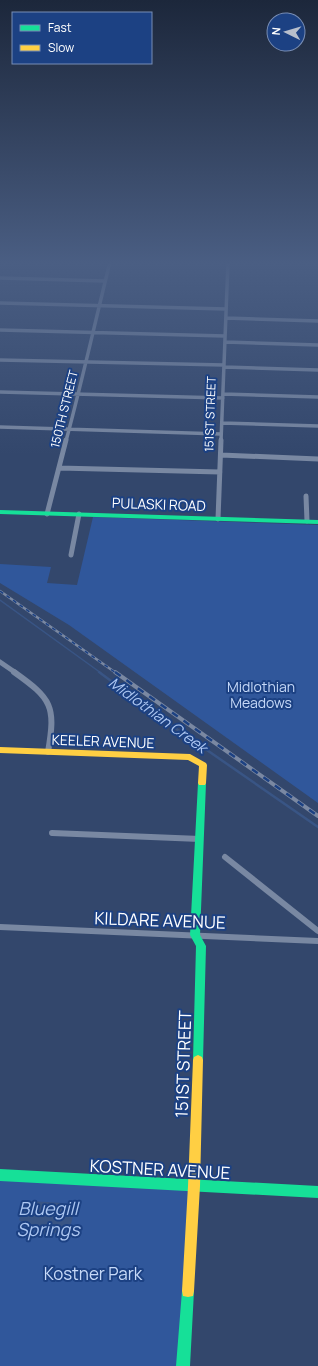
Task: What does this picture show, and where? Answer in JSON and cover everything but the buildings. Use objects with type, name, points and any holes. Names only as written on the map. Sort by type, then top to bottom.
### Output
[{"type":"street","name":"150TH STREET","points":[[47,514],[87,362],[94,326]]},
{"type":"street","name":"151ST STREET","points":[[218,519],[226,326]]},
{"type":"street","points":[[0,330],[225,336]]},
{"type":"street","points":[[225,342],[318,344]]},
{"type":"street","points":[[0,360],[318,370]]},
{"type":"street","points":[[0,392],[318,397]]},
{"type":"street","points":[[222,423],[318,426]]},
{"type":"street","points":[[0,427],[221,434]]},
{"type":"street","points":[[221,456],[318,459]]},
{"type":"street","points":[[59,468],[220,472]]},
{"type":"street","points":[[306,496],[307,521]]},
{"type":"street","name":"PULASKI ROAD","points":[[0,512],[318,522]]},
{"type":"street","points":[[71,554],[79,514]]},
{"type":"street","points":[[0,662],[42,694],[48,703],[52,714],[48,752]]},
{"type":"street","name":"KEELER AVENUE","points":[[0,750],[190,757],[204,765]]},
{"type":"street","name":"151ST STREET","points":[[183,1366],[194,1186],[201,946],[194,935],[204,765]]},
{"type":"street","points":[[52,833],[200,839]]},
{"type":"street","points":[[225,857],[318,931]]},
{"type":"street","name":"KILDARE AVENUE","points":[[0,927],[318,941]]},
{"type":"street","name":"KOSTNER AVENUE","points":[[0,1175],[318,1192]]},
{"type":"green space","name":"Midlothian Meadows","points":[[93,517],[318,525],[318,803],[69,625],[0,583],[0,564],[51,567],[47,583],[77,585]]},
{"type":"green space","name":"Kostner Park","points":[[0,1175],[194,1186],[183,1366],[0,1366]]},
{"type":"water","name":"Bluegill Springs","points":[[30,1201],[62,1203],[72,1207],[73,1216],[71,1224],[63,1230],[50,1235],[39,1233],[19,1220],[23,1206]]},
{"type":"waterway","name":"Midlothian Creek","points":[[0,600],[101,673]]},
{"type":"waterway","name":"Midlothian Creek","points":[[99,672],[165,721],[318,827]]},
{"type":"railway","points":[[0,591],[116,673]]},
{"type":"railway","points":[[115,672],[318,816]]},
{"type":"traffic: fast","points":[[0,512],[318,522]]},
{"type":"traffic: fast","points":[[198,1060],[201,946],[195,935],[202,783]]},
{"type":"traffic: fast","points":[[0,1175],[318,1192]]},
{"type":"traffic: fast","points":[[183,1366],[188,1291]]},
{"type":"traffic: slow","points":[[0,750],[190,757],[203,765],[202,783]]},
{"type":"traffic: slow","points":[[188,1291],[194,1186],[198,1060]]}]
